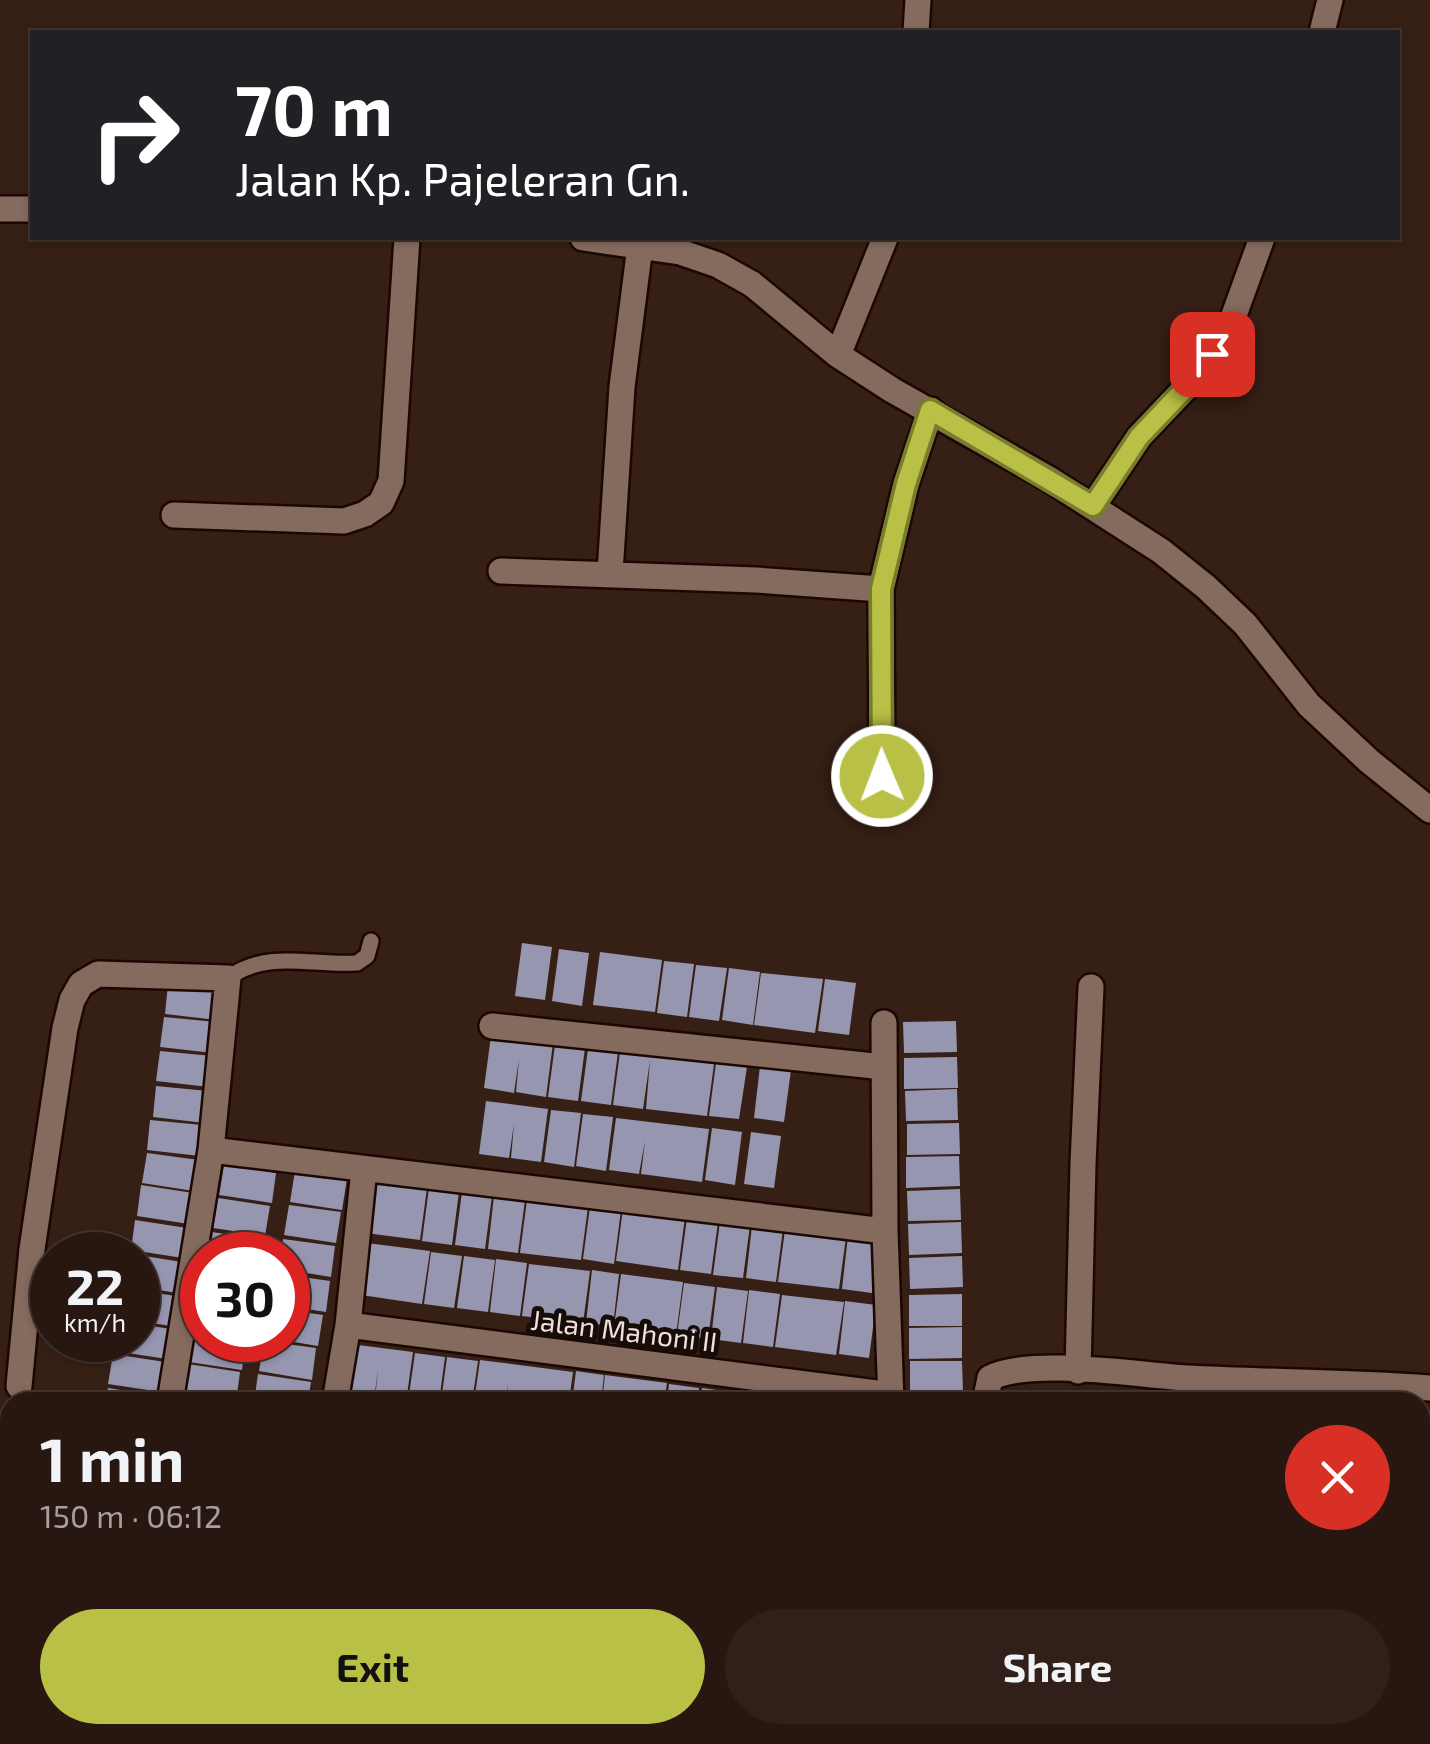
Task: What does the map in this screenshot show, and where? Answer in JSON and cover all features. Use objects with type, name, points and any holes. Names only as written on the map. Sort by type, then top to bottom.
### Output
[{"type":"street","points":[[916,30],[918,0]]},
{"type":"street","points":[[1322,30],[1330,0]]},
{"type":"street","points":[[0,209],[30,209]]},
{"type":"street","points":[[174,516],[344,521],[365,514],[381,502],[391,481],[397,424],[407,240]]},
{"type":"street","points":[[596,240],[680,252],[718,264],[752,284],[838,355],[892,390],[1093,506],[1161,551],[1245,624],[1308,706],[1430,810]]},
{"type":"street","points":[[838,355],[884,240]]},
{"type":"street","points":[[1093,506],[1139,437],[1194,379],[1229,328],[1261,240]]},
{"type":"street","points":[[610,573],[616,461],[640,246]]},
{"type":"street","points":[[882,776],[881,589],[906,484],[930,410]]},
{"type":"street","points":[[502,571],[610,573],[881,589]]},
{"type":"street","points":[[19,1386],[32,1248],[54,1086],[72,1000],[81,984],[98,974],[228,978],[211,1150],[172,1392]]},
{"type":"street","points":[[1078,1371],[1082,1164],[1091,987]]},
{"type":"street","points":[[884,1023],[885,1231],[892,1392]]},
{"type":"street","points":[[492,1026],[884,1067]]},
{"type":"street","points":[[211,1150],[885,1231]]},
{"type":"street","points":[[338,1392],[364,1169]]},
{"type":"street","name":"Jalan Mahoni II","points":[[348,1325],[841,1392]]},
{"type":"street","points":[[987,1392],[990,1378],[1006,1370],[1318,1380],[1430,1388]]},
{"type":"lane","points":[[228,978],[244,966],[263,960],[357,963],[367,956],[370,941]]},
{"type":"building","points":[[522,943],[552,947],[545,1000],[515,996]]},
{"type":"building","points":[[559,949],[589,953],[582,1006],[552,1001]]},
{"type":"building","points":[[600,952],[662,960],[655,1012],[593,1005]]},
{"type":"building","points":[[664,961],[694,964],[687,1017],[657,1013]]},
{"type":"building","points":[[696,965],[727,968],[719,1021],[689,1017]]},
{"type":"building","points":[[729,968],[760,972],[753,1025],[722,1020]]},
{"type":"building","points":[[761,973],[823,979],[815,1033],[754,1025]]},
{"type":"building","points":[[825,979],[856,983],[849,1035],[818,1031]]},
{"type":"building","points":[[168,984],[220,989],[217,1020],[165,1014]]},
{"type":"building","points":[[164,1017],[216,1022],[213,1053],[160,1047]]},
{"type":"building","points":[[956,1021],[957,1052],[904,1053],[903,1022]]},
{"type":"building","points":[[491,1036],[553,1043],[546,1097],[516,1092],[519,1059],[514,1093],[484,1088]]},
{"type":"building","points":[[555,1045],[585,1048],[578,1101],[548,1097]]},
{"type":"building","points":[[588,1049],[618,1052],[611,1105],[581,1101]]},
{"type":"building","points":[[160,1051],[212,1056],[209,1087],[156,1081]]},
{"type":"building","points":[[620,1052],[714,1064],[707,1116],[646,1109],[650,1060],[643,1109],[613,1105]]},
{"type":"building","points":[[957,1057],[958,1088],[904,1089],[904,1058]]},
{"type":"building","points":[[716,1063],[747,1067],[739,1119],[709,1116]]},
{"type":"building","points":[[760,1066],[791,1070],[784,1122],[754,1118]]},
{"type":"building","points":[[156,1086],[208,1091],[205,1123],[153,1117]]},
{"type":"building","points":[[957,1089],[958,1120],[906,1121],[905,1091]]},
{"type":"building","points":[[486,1101],[548,1109],[541,1162],[511,1158],[514,1124],[509,1158],[479,1154]]},
{"type":"building","points":[[551,1110],[581,1113],[574,1167],[544,1162]]},
{"type":"building","points":[[583,1114],[613,1117],[606,1171],[576,1166]]},
{"type":"building","points":[[616,1118],[709,1129],[702,1182],[641,1174],[645,1141],[639,1174],[609,1170]]},
{"type":"building","points":[[150,1120],[202,1125],[200,1156],[147,1150]]},
{"type":"building","points":[[959,1123],[960,1154],[907,1155],[907,1124]]},
{"type":"building","points":[[712,1128],[742,1132],[735,1185],[705,1180]]},
{"type":"building","points":[[751,1132],[781,1136],[774,1188],[744,1184]]},
{"type":"building","points":[[147,1153],[199,1160],[194,1191],[142,1183]]},
{"type":"building","points":[[959,1156],[960,1186],[906,1188],[906,1157]]},
{"type":"building","points":[[224,1165],[276,1173],[272,1203],[219,1195]]},
{"type":"building","points":[[295,1171],[347,1179],[342,1210],[290,1202]]},
{"type":"building","points":[[365,1180],[427,1188],[420,1240],[358,1232]]},
{"type":"building","points":[[141,1185],[193,1193],[189,1224],[137,1216]]},
{"type":"building","points":[[429,1188],[459,1192],[452,1245],[422,1241]]},
{"type":"building","points":[[960,1189],[961,1220],[908,1221],[907,1191]]},
{"type":"building","points":[[462,1192],[492,1196],[485,1249],[455,1245]]},
{"type":"building","points":[[494,1196],[525,1200],[518,1253],[488,1249]]},
{"type":"building","points":[[218,1198],[270,1206],[266,1232],[213,1228]]},
{"type":"building","points":[[527,1200],[588,1207],[581,1260],[520,1253]]},
{"type":"building","points":[[289,1205],[341,1212],[336,1243],[310,1239],[310,1232],[284,1232]]},
{"type":"building","points":[[590,1207],[621,1210],[614,1264],[583,1259]]},
{"type":"building","points":[[623,1209],[685,1217],[678,1270],[616,1261]]},
{"type":"building","points":[[687,1218],[718,1222],[711,1274],[680,1270]]},
{"type":"building","points":[[135,1220],[187,1228],[186,1232],[180,1232],[180,1258],[160,1254],[160,1232],[133,1232]]},
{"type":"building","points":[[720,1222],[750,1225],[743,1278],[713,1275]]},
{"type":"building","points":[[961,1222],[962,1253],[909,1255],[908,1224]]},
{"type":"building","points":[[752,1226],[783,1229],[776,1282],[746,1278]]},
{"type":"building","points":[[785,1230],[846,1237],[839,1289],[778,1282]]},
{"type":"building","points":[[848,1236],[879,1240],[872,1293],[842,1289]]},
{"type":"building","points":[[310,1243],[335,1246],[331,1277],[310,1274]]},
{"type":"building","points":[[367,1243],[430,1251],[422,1304],[361,1295]]},
{"type":"building","points":[[431,1252],[462,1256],[454,1308],[424,1304]]},
{"type":"building","points":[[464,1256],[495,1260],[488,1312],[457,1308]]},
{"type":"building","points":[[962,1256],[963,1287],[910,1289],[909,1258]]},
{"type":"building","points":[[160,1258],[180,1262],[178,1293],[160,1290]]},
{"type":"building","points":[[496,1259],[527,1263],[520,1316],[490,1312]]},
{"type":"building","points":[[529,1264],[590,1271],[583,1323],[522,1316]]},
{"type":"building","points":[[592,1270],[619,1274],[613,1326],[586,1323]]},
{"type":"building","points":[[621,1274],[683,1282],[676,1335],[614,1327]]},
{"type":"building","points":[[310,1278],[330,1281],[326,1312],[310,1309]]},
{"type":"building","points":[[684,1283],[715,1287],[708,1339],[677,1335]]},
{"type":"building","points":[[717,1287],[748,1291],[741,1343],[711,1339]]},
{"type":"building","points":[[749,1290],[780,1294],[773,1347],[743,1343]]},
{"type":"building","points":[[160,1294],[175,1296],[171,1326],[160,1324]]},
{"type":"building","points":[[962,1294],[962,1326],[909,1326],[909,1295]]},
{"type":"building","points":[[782,1295],[844,1302],[836,1355],[775,1347]]},
{"type":"building","points":[[845,1301],[876,1305],[869,1358],[839,1354]]},
{"type":"building","points":[[310,1313],[323,1315],[318,1346],[310,1345]]},
{"type":"building","points":[[160,1327],[171,1329],[167,1359],[160,1358]]},
{"type":"building","points":[[962,1327],[962,1358],[909,1359],[909,1328]]},
{"type":"building","points":[[350,1344],[413,1352],[407,1392],[376,1392],[378,1368],[375,1392],[344,1392]]},
{"type":"building","points":[[310,1347],[316,1348],[312,1380],[259,1371],[260,1362],[310,1362]]},
{"type":"building","points":[[415,1353],[445,1357],[440,1392],[409,1392]]},
{"type":"building","points":[[447,1357],[478,1361],[473,1392],[442,1392]]},
{"type":"building","points":[[480,1360],[573,1372],[570,1392],[508,1392],[508,1383],[507,1392],[475,1392]]},
{"type":"building","points":[[910,1361],[962,1361],[963,1392],[910,1392]]},
{"type":"building","points":[[112,1362],[165,1362],[161,1392],[108,1384]]},
{"type":"building","points":[[189,1362],[243,1362],[242,1370]]},
{"type":"building","points":[[188,1364],[240,1372],[237,1392],[183,1392]]},
{"type":"building","points":[[576,1371],[604,1375],[602,1392],[573,1392]]},
{"type":"building","points":[[258,1374],[311,1382],[310,1392],[255,1392]]},
{"type":"building","points":[[605,1375],[667,1383],[666,1392],[603,1392]]},
{"type":"building","points":[[669,1384],[699,1388],[698,1392],[668,1392]]},
{"type":"route","points":[[882,776],[881,589],[890,541],[930,410],[1093,506],[1139,437],[1212,354]]}]
